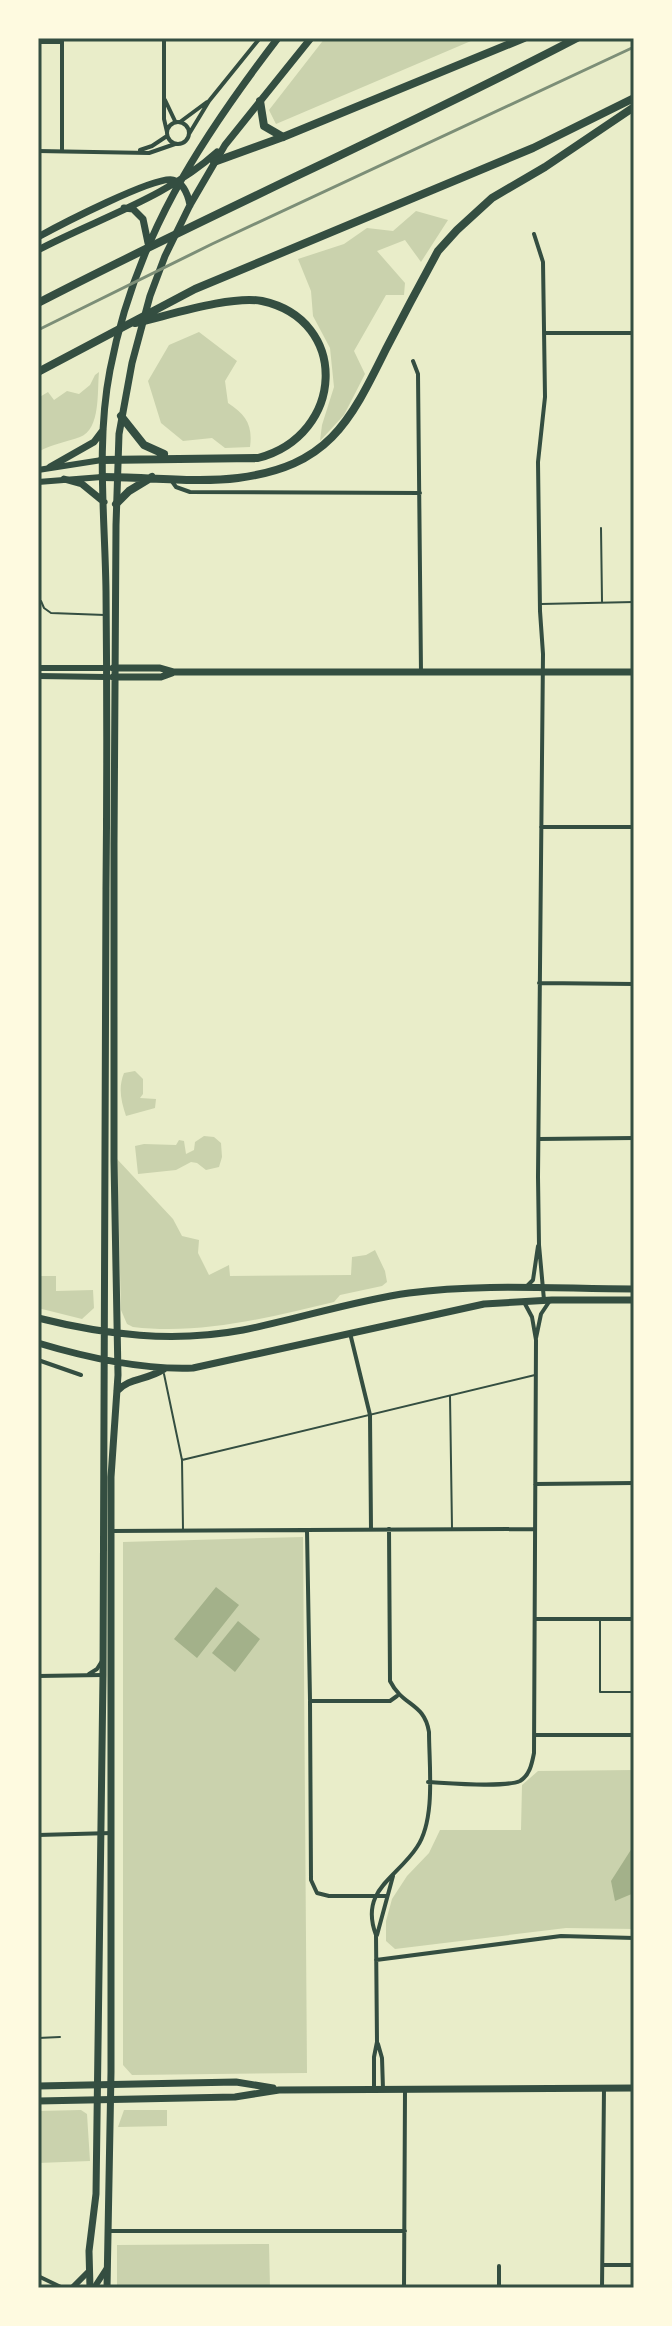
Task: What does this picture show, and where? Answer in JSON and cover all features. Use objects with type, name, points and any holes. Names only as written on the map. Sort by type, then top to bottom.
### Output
[{"type":"highway","points":[[214,162],[283,137],[524,38]]},
{"type":"highway","points":[[38,303],[444,107],[577,38]]},
{"type":"highway","points":[[38,372],[195,289],[533,148],[634,98]]},
{"type":"highway","points":[[260,101],[264,126],[283,137]]},
{"type":"highway","points":[[102,477],[234,478],[264,474],[299,462],[325,445],[355,410],[438,251],[492,198],[545,167],[634,107]]},
{"type":"highway","points":[[102,460],[258,458],[273,454],[298,439],[316,417],[325,388],[319,347],[304,323],[287,310],[251,300],[227,302],[122,326]]},
{"type":"highway","points":[[121,416],[151,450],[176,457]]},
{"type":"highway","points":[[116,504],[129,491],[153,477]]},
{"type":"main road","points":[[107,2288],[111,2099],[112,1675],[104,1332],[107,690],[111,673],[106,615],[103,430],[110,371],[126,308],[148,244],[168,202],[210,131],[278,38]]},
{"type":"main road","points":[[92,2288],[89,2251],[96,2194],[103,1657],[117,1391],[111,673],[121,416],[150,296],[190,205],[225,145],[311,38]]},
{"type":"main road","points":[[180,184],[225,145]]},
{"type":"main road","points":[[38,237],[119,197],[214,162]]},
{"type":"main road","points":[[38,250],[122,208],[180,184],[214,162]]},
{"type":"main road","points":[[164,180],[180,184],[188,195],[190,205]]},
{"type":"main road","points":[[122,208],[133,209],[143,219],[148,244]]},
{"type":"main road","points":[[50,467],[94,442],[103,430]]},
{"type":"main road","points":[[38,470],[102,460]]},
{"type":"main road","points":[[38,482],[102,477]]},
{"type":"main road","points":[[64,479],[82,484],[104,502]]},
{"type":"main road","points":[[38,668],[111,673]]},
{"type":"main road","points":[[38,676],[160,668],[174,672],[634,672]]},
{"type":"main road","points":[[38,1318],[116,1334],[169,1337],[243,1330],[338,1306],[407,1293],[634,1289]]},
{"type":"main road","points":[[38,1344],[164,1369],[210,1365],[484,1304],[634,1300]]},
{"type":"main road","points":[[117,1391],[126,1383],[152,1378],[164,1369]]},
{"type":"main road","points":[[38,2086],[236,2082],[279,2090]]},
{"type":"main road","points":[[38,2101],[235,2097],[279,2090],[634,2088]]},
{"type":"main road","points":[[92,2288],[107,2268]]},
{"type":"main road","points":[[72,2288],[89,2270]]},
{"type":"street","points":[[164,38],[164,119],[167,134],[175,144]]},
{"type":"street","points":[[38,151],[149,153],[186,142],[209,101],[260,38]]},
{"type":"street","points":[[38,42],[62,40],[62,151]]},
{"type":"street","points":[[165,98],[178,122],[187,126],[189,134]]},
{"type":"street","points":[[138,151],[152,146],[167,134],[170,126],[209,101]]},
{"type":"street","points":[[534,234],[543,262],[545,397],[538,462],[543,672],[539,1245],[548,1300],[541,1312],[536,1340]]},
{"type":"street","points":[[544,333],[634,333]]},
{"type":"street","points":[[413,361],[418,374],[421,672]]},
{"type":"street","points":[[169,477],[183,491],[420,493]]},
{"type":"street","points":[[541,827],[634,827]]},
{"type":"street","points":[[539,983],[634,984]]},
{"type":"street","points":[[539,1139],[634,1138]]},
{"type":"street","points":[[522,1289],[533,1280],[539,1245]]},
{"type":"street","points":[[428,1782],[508,1783],[521,1780],[531,1769],[534,1735],[536,1340],[532,1317],[523,1301]]},
{"type":"street","points":[[350,1333],[370,1415],[371,1529]]},
{"type":"street","points":[[38,1360],[81,1375]]},
{"type":"street","points":[[535,1484],[634,1483]]},
{"type":"street","points":[[378,2089],[382,2058],[377,2042],[376,1935],[372,1916],[375,1896],[385,1880],[393,1876],[417,1848],[428,1819],[426,1718],[417,1708],[397,1696],[390,1681],[389,1529]]},
{"type":"street","points":[[108,1531],[535,1529]]},
{"type":"street","points":[[307,1531],[311,1880],[317,1893],[329,1896],[387,1896]]},
{"type":"street","points":[[535,1619],[634,1619]]},
{"type":"street","points":[[87,1675],[97,1669],[103,1657]]},
{"type":"street","points":[[38,1676],[112,1675]]},
{"type":"street","points":[[310,1701],[390,1701],[397,1696]]},
{"type":"street","points":[[534,1735],[634,1735]]},
{"type":"street","points":[[38,1835],[112,1833]]},
{"type":"street","points":[[376,1935],[393,1876]]},
{"type":"street","points":[[376,1960],[561,1936],[634,1938]]},
{"type":"street","points":[[602,2288],[604,2088]]},
{"type":"street","points":[[404,2288],[405,2089]]},
{"type":"street","points":[[108,2231],[405,2231]]},
{"type":"street","points":[[603,2265],[634,2265]]},
{"type":"street","points":[[499,2266],[499,2288]]},
{"type":"street","points":[[38,2276],[63,2288]]},
{"type":"lane","points":[[601,528],[602,602]]},
{"type":"lane","points":[[41,601],[51,613],[106,615]]},
{"type":"lane","points":[[540,604],[634,602]]},
{"type":"lane","points":[[164,1369],[182,1460],[183,1531]]},
{"type":"lane","points":[[182,1460],[536,1375]]},
{"type":"lane","points":[[450,1396],[452,1529]]},
{"type":"lane","points":[[600,1619],[600,1692],[634,1692]]},
{"type":"lane","points":[[38,2038],[60,2037]]},
{"type":"shaded area","points":[[325,38],[478,38],[276,124],[269,110]]},
{"type":"shaded area","points":[[416,211],[448,220],[421,262],[405,240],[377,251],[405,283],[404,295],[386,295],[354,351],[365,374],[344,415],[320,441],[334,387],[330,348],[313,316],[311,291],[298,259],[344,244],[367,228],[393,231]]},
{"type":"shaded area","points":[[199,332],[237,361],[225,381],[228,403],[247,421],[250,447],[225,448],[212,438],[183,441],[161,423],[148,381],[169,345]]},
{"type":"shaded area","points":[[99,372],[97,409],[87,433],[38,452],[38,398],[48,392],[54,400],[67,391],[79,394]]},
{"type":"shaded area","points":[[135,1071],[143,1079],[140,1098],[156,1099],[155,1108],[126,1116],[121,1084],[124,1073]]},
{"type":"shaded area","points":[[204,1136],[214,1137],[221,1143],[219,1167],[206,1170],[191,1162],[176,1170],[138,1174],[135,1146],[176,1145],[179,1140],[184,1141],[186,1154],[194,1150],[195,1142]]},
{"type":"shaded area","points":[[117,1159],[173,1219],[182,1236],[199,1240],[198,1253],[209,1275],[229,1265],[230,1276],[351,1275],[352,1257],[375,1250],[387,1282],[382,1286],[340,1295],[334,1302],[234,1324],[184,1329],[133,1327],[127,1324],[121,1310]]},
{"type":"shaded area","points":[[38,1276],[56,1276],[56,1291],[93,1290],[94,1308],[82,1319],[38,1308]]},
{"type":"shaded area","points":[[303,1537],[307,2073],[132,2075],[123,2065],[123,1542]]},
{"type":"shaded area","points":[[216,1587],[239,1605],[197,1658],[174,1639]]},
{"type":"shaded area","points":[[238,1621],[260,1639],[235,1672],[212,1653]]},
{"type":"shaded area","points":[[634,1770],[634,1929],[566,1928],[395,1949],[386,1941],[386,1921],[392,1899],[407,1876],[429,1853],[440,1830],[521,1830],[522,1785],[538,1771]]},
{"type":"shaded area","points":[[634,1845],[634,1893],[615,1901],[611,1881]]},
{"type":"shaded area","points":[[81,2110],[87,2114],[90,2161],[38,2163],[38,2111]]},
{"type":"shaded area","points":[[124,2110],[167,2110],[167,2126],[118,2127]]},
{"type":"shaded area","points":[[269,2244],[270,2288],[117,2288],[117,2245]]},
{"type":"railway","points":[[38,330],[212,244],[634,47]]}]
